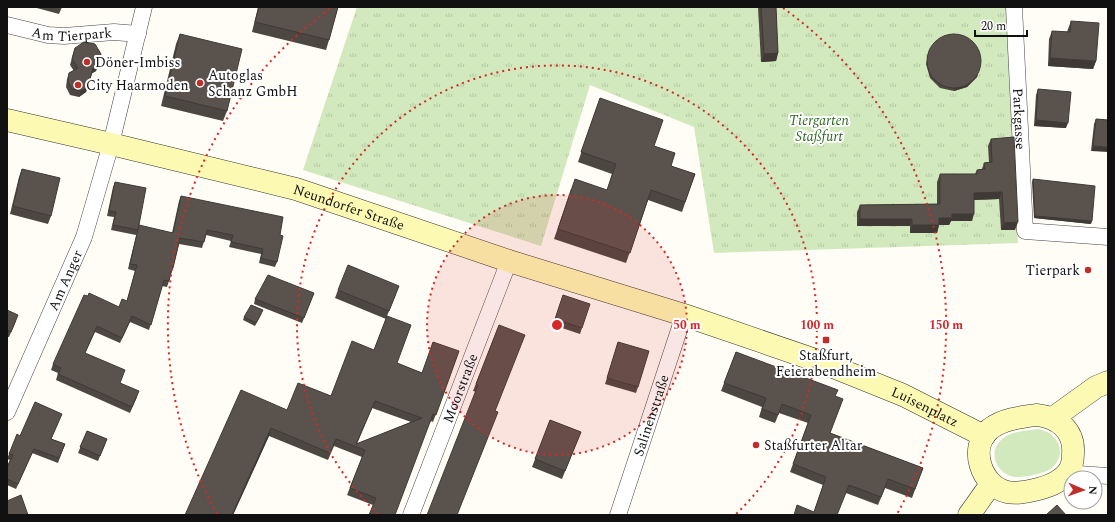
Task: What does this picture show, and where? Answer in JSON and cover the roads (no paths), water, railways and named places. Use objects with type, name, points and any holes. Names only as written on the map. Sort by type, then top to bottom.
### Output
[{"type":"main road","name":"Neundorfer Straße","points":[[7,120],[296,189],[509,261],[684,315]]},
{"type":"main road","name":"Luisenplatz","points":[[684,315],[820,362],[896,392],[984,436]]},
{"type":"main road","points":[[1053,418],[1096,387],[1108,382]]},
{"type":"main road","points":[[1063,477],[1055,484],[1022,493],[1007,492],[991,484],[983,473],[980,464],[980,450],[984,436],[991,428],[1000,423],[1037,415],[1053,418],[1067,430],[1072,438],[1074,448],[1073,458],[1069,470]]},
{"type":"main road","points":[[969,515],[991,484]]},
{"type":"street","points":[[111,144],[144,7]]},
{"type":"street","name":"Parkgasse","points":[[1014,7],[1025,231],[1108,237]]},
{"type":"street","name":"Am Tierpark","points":[[7,25],[48,35],[64,36],[114,32],[138,34]]},
{"type":"street","name":"Am Anger","points":[[7,412],[84,237],[111,144]]},
{"type":"street","name":"Moorstraße","points":[[412,515],[509,261]]},
{"type":"street","name":"Salinenstraße","points":[[618,515],[684,315]]},
{"type":"place","name":"Döner-Imbiss","points":[[87,62]]},
{"type":"place","name":"Autoglas Schanz GmbH","points":[[200,83]]},
{"type":"place","name":"City Haarmoden","points":[[78,85]]},
{"type":"place","name":"Tierpark","points":[[1088,270]]},
{"type":"place","name":"Staßfurt, Feierabendheim","points":[[826,340]]},
{"type":"place","name":"Staßfurter Altar","points":[[756,445]]},
{"type":"park label","name":"Tiergarten Staßfurt","points":[[819,128]]}]
